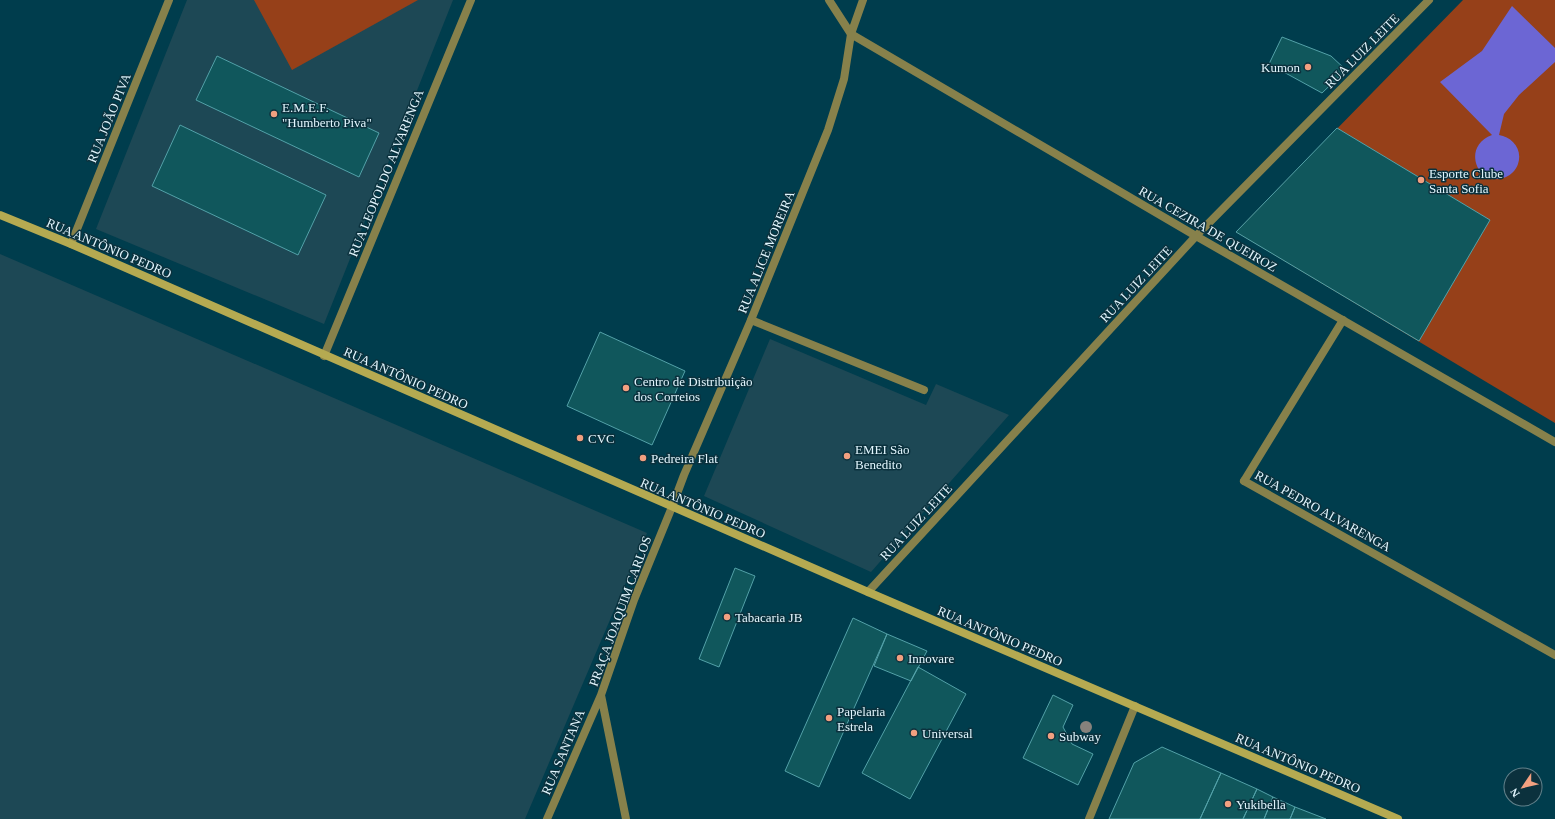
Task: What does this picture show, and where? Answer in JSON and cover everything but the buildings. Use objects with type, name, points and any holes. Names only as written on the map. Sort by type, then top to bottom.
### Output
[{"type":"main road","name":"RUA ANTÔNIO PEDRO","points":[[0,215],[71,244],[324,356],[868,592],[1398,819]]},
{"type":"street","name":"RUA JOÃO PIVA","points":[[71,244],[169,0]]},
{"type":"street","name":"RUA LEOPOLDO ALVARENGA","points":[[324,356],[471,0]]},
{"type":"street","points":[[829,0],[851,34]]},
{"type":"street","name":"RUA ALICE MOREIRA","points":[[672,507],[684,475],[751,320],[828,130],[844,79],[851,34],[863,0]]},
{"type":"street","name":"RUA LUIZ LEITE","points":[[868,592],[1196,236],[1429,0]]},
{"type":"street","name":"RUA CEZIRA DE QUEIROZ","points":[[851,34],[1196,236],[1555,442]]},
{"type":"street","points":[[751,320],[924,390]]},
{"type":"street","name":"RUA PEDRO ALVARENGA","points":[[1343,320],[1244,481],[1555,655]]},
{"type":"street","name":"PRAÇA JOAQUIM CARLOS","points":[[626,819],[601,694],[634,600],[672,507]]},
{"type":"street","name":"RUA SANTANA","points":[[547,819],[601,694]]},
{"type":"street","points":[[1089,819],[1135,706]]},
{"type":"shaded area","name":"E.M.E.F. \"Humberto Piva\"","points":[[187,0],[453,0],[324,324],[96,229]]},
{"type":"shaded area","points":[[254,0],[418,0],[292,70]]},
{"type":"shaded area","name":"Esporte Clube Santa Sofia","points":[[1463,0],[1555,0],[1555,423],[1236,232]]},
{"type":"shaded area","points":[[1512,6],[1555,48],[1555,62],[1519,95],[1504,114],[1499,135],[1512,141],[1518,149],[1519,159],[1515,170],[1511,174],[1506,177],[1496,179],[1487,177],[1481,172],[1476,165],[1475,156],[1477,148],[1483,140],[1492,135],[1440,82],[1482,51]]},
{"type":"shaded area","points":[[0,254],[647,533],[525,819],[0,819]]},
{"type":"shaded area","name":"EMEI São Benedito","points":[[770,339],[926,405],[936,384],[1009,415],[871,572],[704,496]]},
{"type":"place","name":"Kumon","points":[[1308,67]]},
{"type":"place","name":"E.M.E.F. \"Humberto Piva\"","points":[[274,114]]},
{"type":"place","name":"Esporte Clube Santa Sofia","points":[[1421,180]]},
{"type":"place","name":"Centro de Distribuição dos Correios","points":[[626,388]]},
{"type":"place","name":"CVC","points":[[580,438]]},
{"type":"place","name":"EMEI São Benedito","points":[[847,456]]},
{"type":"place","name":"Pedreira Flat","points":[[643,458]]},
{"type":"place","name":"Tabacaria JB","points":[[727,617]]},
{"type":"place","name":"Innovare","points":[[900,658]]},
{"type":"place","name":"Papelaria Estrela","points":[[829,718]]},
{"type":"place","name":"Universal","points":[[914,733]]},
{"type":"place","name":"Subway","points":[[1051,736]]},
{"type":"place","name":"Yukibella","points":[[1228,804]]}]
